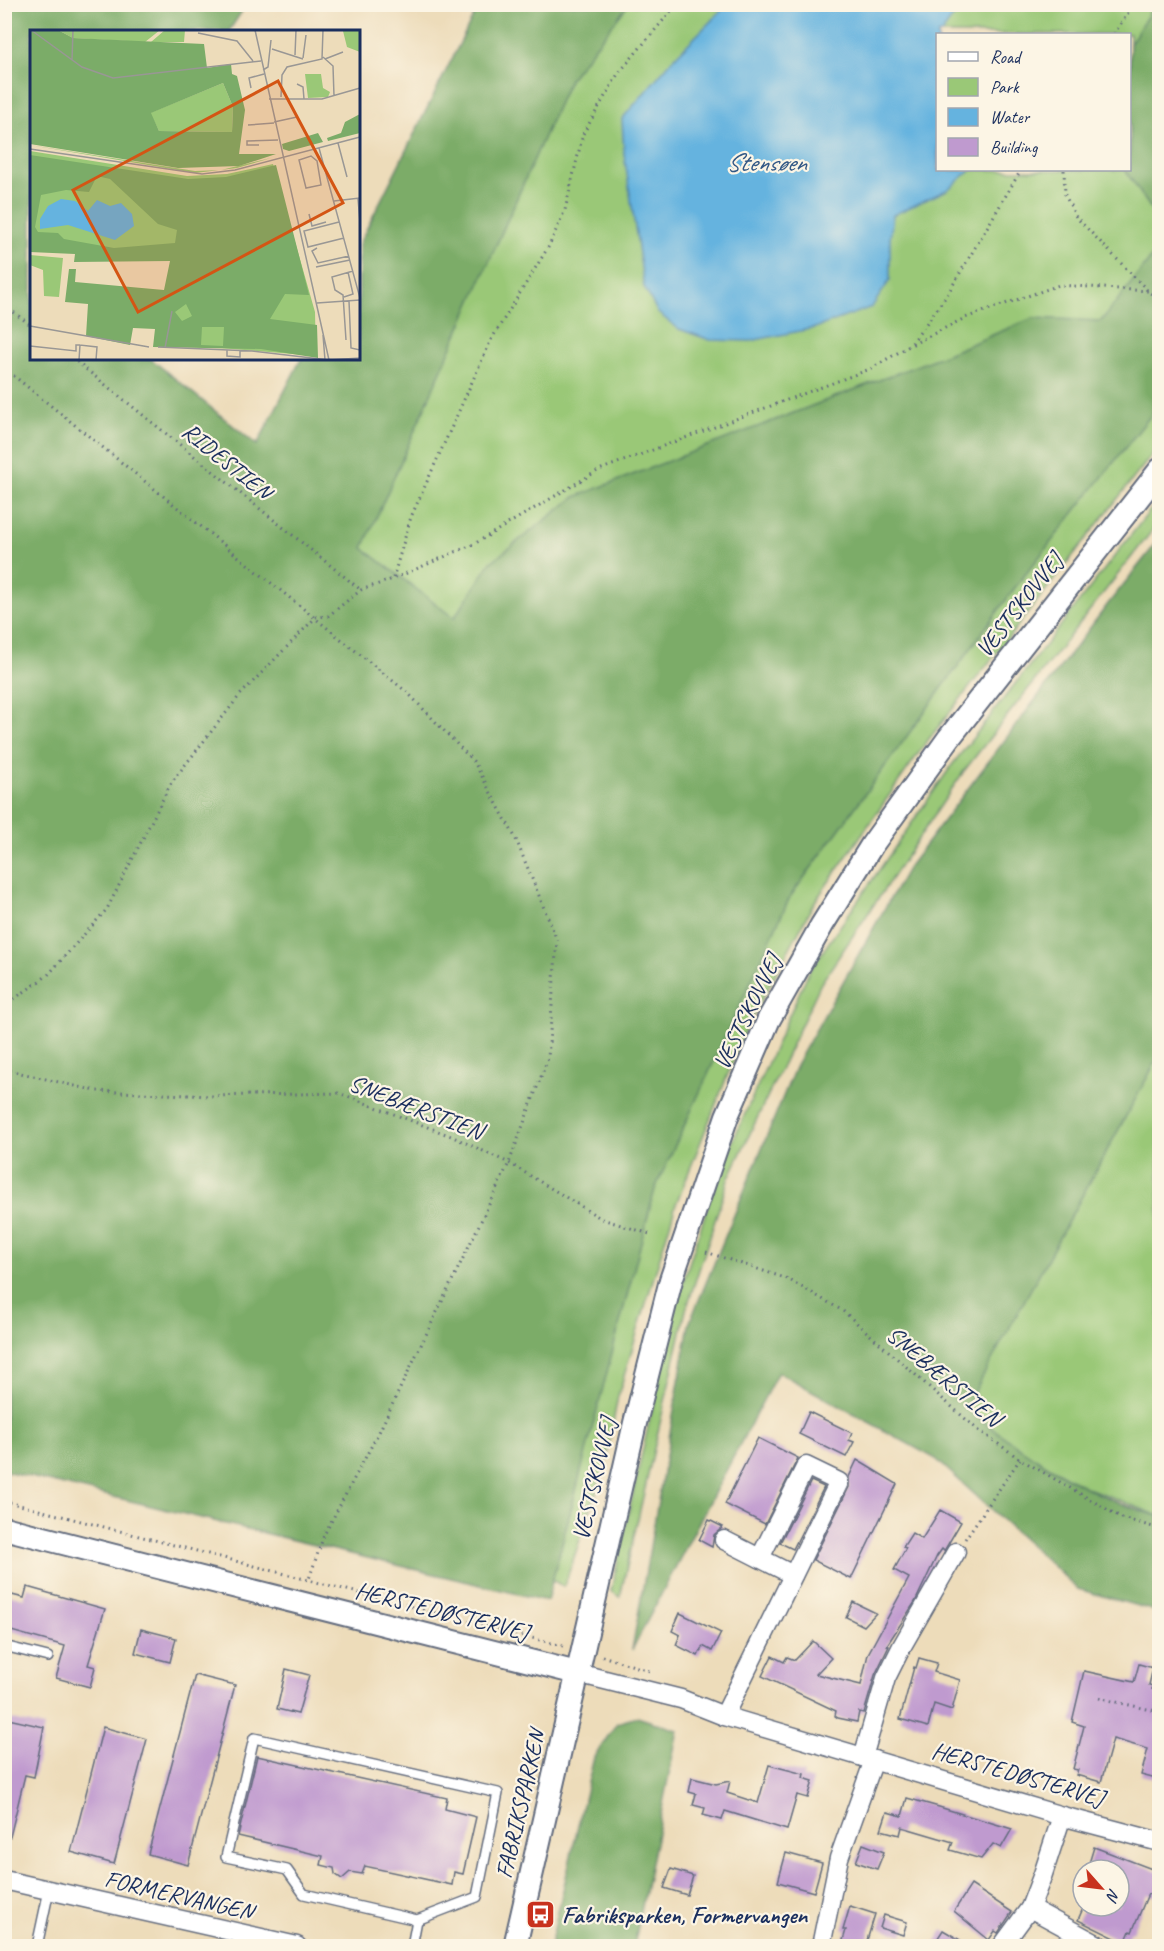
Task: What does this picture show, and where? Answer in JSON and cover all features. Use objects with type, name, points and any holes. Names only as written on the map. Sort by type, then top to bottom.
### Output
[{"type":"street","name":"VESTSKOVVEJ","points":[[577,1673],[671,1280],[728,1116],[769,1019],[822,925],[872,845],[949,738],[1160,470]]},
{"type":"street","points":[[724,1716],[839,1482],[806,1466],[760,1558]]},
{"type":"street","name":"HERSTEDØSTERVEJ","points":[[4,1528],[681,1699],[724,1716],[1062,1816],[1160,1842]]},
{"type":"street","points":[[724,1540],[794,1575]]},
{"type":"street","points":[[821,1946],[840,1858],[868,1758],[886,1678],[956,1552]]},
{"type":"street","name":"FABRIKSPARKEN","points":[[515,1947],[577,1673]]},
{"type":"street","points":[[1002,1947],[1030,1908],[1062,1816]]},
{"type":"street","name":"FORMERVANGEN","points":[[4,1880],[297,1947]]},
{"type":"street","points":[[1030,1908],[1100,1947]]},
{"type":"lane","points":[[4,1646],[48,1658]]},
{"type":"lane","points":[[254,1738],[498,1793],[477,1897],[417,1920],[304,1894],[286,1870],[226,1857],[254,1738]]},
{"type":"lane","points":[[37,1947],[49,1890]]},
{"type":"lane","points":[[412,1947],[417,1920]]},
{"type":"path","points":[[393,579],[411,517],[491,340],[549,246],[565,210],[584,134],[618,74],[676,4]]},
{"type":"path","points":[[1115,33],[1134,4]]},
{"type":"path","points":[[911,345],[946,295],[1020,171]]},
{"type":"path","points":[[1064,171],[1065,195],[1076,217],[1160,301]]},
{"type":"path","points":[[4,1006],[48,975],[107,909],[171,783],[240,695],[316,617],[328,616],[361,590],[393,579],[474,544],[599,470],[870,369],[965,318],[1059,285],[1148,291]]},
{"type":"path","points":[[4,305],[30,324]]},
{"type":"path","name":"RIDESTIEN","points":[[74,360],[361,590]]},
{"type":"path","points":[[4,368],[408,693],[474,762],[515,837],[557,940],[548,1058],[509,1163],[379,1432],[324,1534],[309,1579]]},
{"type":"path","name":"SNEBÆRSTIEN","points":[[4,1069],[96,1091],[211,1096],[339,1093],[451,1136],[509,1163],[602,1219],[653,1235]]},
{"type":"path","name":"SNEBÆRSTIEN","points":[[706,1252],[788,1279],[843,1311],[977,1428],[1020,1459],[1122,1518],[1160,1529]]},
{"type":"path","points":[[956,1552],[1020,1459]]},
{"type":"path","points":[[4,1501],[582,1651]]},
{"type":"path","points":[[1099,1698],[1160,1712]]},
{"type":"green space","points":[[5,4],[246,5],[230,30],[30,30],[30,360],[152,360],[257,445],[300,360],[360,360],[360,242],[479,5],[628,5],[569,80],[363,548],[454,618],[491,562],[575,497],[947,354],[1033,318],[1101,321],[1159,248],[1159,405],[1014,589],[790,897],[655,1189],[547,1601],[5,1471]]},
{"type":"green space","points":[[576,5],[1159,5],[1159,446],[925,744],[814,903],[746,1029],[676,1204],[618,1396],[605,1466],[564,1587],[554,1581],[546,1587],[4,333],[30,356],[30,360],[34,360],[282,559]]},
{"type":"green space","points":[[1154,5],[1160,5],[1159,221],[1126,171],[1131,171],[1131,42]]},
{"type":"green space","points":[[1159,499],[1159,522],[964,771],[821,983],[728,1180],[686,1310],[620,1597],[611,1591],[675,1307],[718,1174],[809,971],[952,765]]},
{"type":"green space","points":[[1159,540],[1159,1056],[966,1407],[1009,1440],[1057,1472],[1107,1498],[1159,1516],[1159,1612],[1078,1589],[936,1459],[778,1372],[632,1650],[689,1324],[797,1063],[907,869]]},
{"type":"green space","points":[[1159,1056],[1159,1516],[1083,1486],[1022,1451],[965,1407]]},
{"type":"green space","points":[[637,1717],[678,1730],[634,1946],[550,1946],[594,1757],[617,1723]]},
{"type":"water","name":"Stensøen","points":[[727,5],[1007,5],[953,17],[942,33],[936,33],[936,171],[970,171],[947,190],[893,215],[890,239],[890,280],[872,307],[815,328],[750,341],[710,340],[679,329],[658,313],[644,287],[624,154],[622,119],[673,59]]},
{"type":"building","points":[[809,1412],[852,1433],[849,1440],[854,1442],[846,1457],[799,1434]]},
{"type":"building","points":[[758,1438],[798,1458],[765,1524],[725,1504]]},
{"type":"building","points":[[857,1460],[897,1484],[851,1579],[813,1560],[849,1487],[849,1477]]},
{"type":"building","points":[[811,1481],[824,1487],[793,1549],[780,1543]]},
{"type":"building","points":[[940,1510],[961,1522],[944,1551],[942,1549],[937,1556],[915,1602],[887,1645],[889,1646],[875,1675],[864,1713],[859,1712],[857,1722],[838,1718],[835,1716],[836,1711],[762,1676],[772,1656],[784,1662],[787,1657],[795,1660],[813,1641],[831,1658],[816,1674],[861,1685],[868,1654],[909,1578],[894,1570],[906,1548],[903,1547],[912,1533],[922,1539]]},
{"type":"building","points":[[709,1520],[723,1527],[714,1535],[712,1547],[699,1540]]},
{"type":"building","points":[[27,1587],[105,1609],[88,1665],[95,1667],[90,1687],[56,1678],[65,1646],[4,1629],[4,1593],[24,1598]]},
{"type":"building","points":[[853,1602],[876,1613],[864,1626],[846,1617]]},
{"type":"building","points":[[680,1613],[721,1633],[712,1651],[703,1646],[698,1656],[676,1645],[680,1635],[672,1631]]},
{"type":"building","points":[[141,1629],[176,1638],[170,1662],[135,1653]]},
{"type":"building","points":[[919,1658],[937,1663],[934,1672],[960,1680],[952,1710],[934,1704],[928,1727],[900,1719],[914,1667],[916,1668]]},
{"type":"building","points":[[1139,1664],[1153,1668],[1149,1685],[1153,1686],[1152,1689],[1160,1690],[1160,1780],[1141,1775],[1148,1749],[1113,1739],[1101,1782],[1076,1775],[1078,1770],[1073,1769],[1084,1726],[1072,1722],[1084,1671],[1134,1682]]},
{"type":"building","points":[[286,1669],[309,1675],[298,1714],[277,1709]]},
{"type":"building","points":[[195,1675],[235,1685],[188,1865],[148,1854]]},
{"type":"building","points":[[4,1718],[44,1727],[34,1777],[25,1775],[10,1837],[4,1836]]},
{"type":"building","points":[[103,1727],[147,1739],[114,1864],[71,1852]]},
{"type":"building","points":[[257,1756],[447,1798],[445,1809],[476,1817],[463,1874],[454,1872],[452,1885],[365,1866],[362,1874],[350,1872],[342,1879],[335,1874],[334,1868],[321,1865],[323,1856],[238,1836]]},
{"type":"building","points":[[769,1765],[804,1774],[803,1778],[813,1781],[808,1798],[797,1795],[787,1830],[725,1811],[722,1820],[703,1815],[705,1808],[693,1805],[696,1794],[689,1792],[692,1778],[716,1784],[730,1781],[727,1793],[758,1803]]},
{"type":"building","points":[[907,1798],[1012,1829],[1001,1848],[993,1844],[981,1859],[950,1850],[953,1842],[902,1827],[900,1835],[881,1830],[887,1812],[902,1816]]},
{"type":"building","points":[[863,1844],[884,1852],[877,1869],[856,1862]]},
{"type":"building","points":[[1094,1847],[1123,1858],[1091,1858]]},
{"type":"building","points":[[786,1853],[822,1863],[814,1892],[778,1882]]},
{"type":"building","points":[[1131,1861],[1160,1872],[1160,1898],[1148,1894],[1125,1943],[1078,1920],[1079,1918],[1131,1918]]},
{"type":"building","points":[[671,1869],[693,1876],[687,1895],[664,1888]]},
{"type":"building","points":[[971,1885],[1012,1912],[998,1933],[995,1931],[989,1940],[954,1911]]},
{"type":"building","points":[[850,1906],[875,1914],[865,1947],[841,1947]]},
{"type":"building","points":[[884,1915],[907,1922],[903,1935],[880,1928]]},
{"type":"building","points":[[943,1930],[972,1947],[932,1947]]},
{"type":"place","name":"Fabriksparken, Formervangen","points":[[541,1915]]}]
